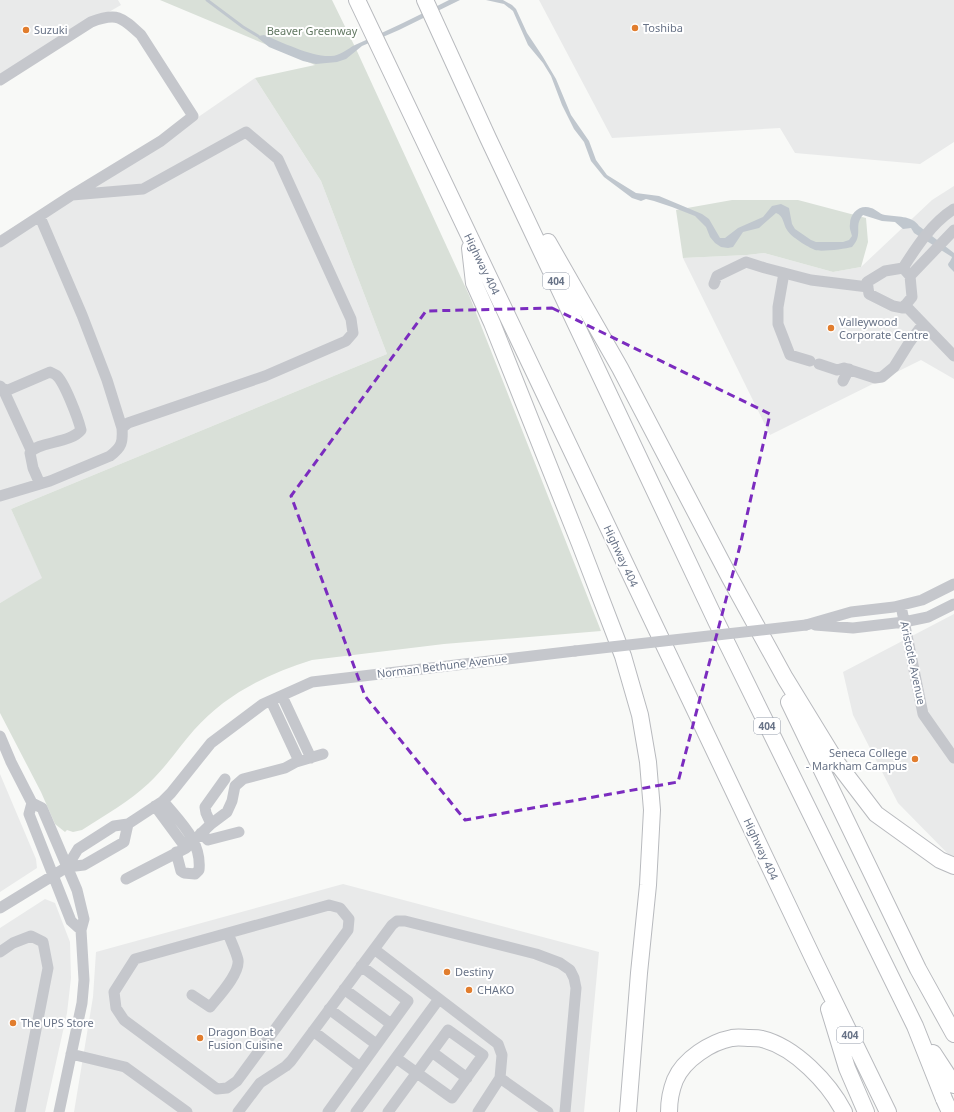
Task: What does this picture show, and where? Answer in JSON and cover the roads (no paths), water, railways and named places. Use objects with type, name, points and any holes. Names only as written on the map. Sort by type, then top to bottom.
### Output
[{"type":"highway","name":"Highway 404","points":[[357,0],[813,958],[888,1112]]},
{"type":"highway","name":"404","points":[[425,0],[488,138],[717,623],[915,1026],[947,1105]]},
{"type":"highway","points":[[488,138],[620,368],[730,578],[785,678],[837,763],[876,814],[940,860],[954,866]]},
{"type":"highway","points":[[469,236],[474,283],[492,323],[623,656],[640,715],[648,762],[652,810],[648,885],[639,973],[628,1112]]},
{"type":"highway","points":[[730,578],[918,969],[954,1034]]},
{"type":"highway","points":[[813,958],[847,1068],[866,1112]]},
{"type":"highway","points":[[915,1026],[954,1085]]},
{"type":"highway","points":[[668,1112],[670,1098],[676,1078],[692,1057],[712,1045],[733,1038],[762,1038],[786,1049],[816,1072],[837,1099],[844,1112]]},
{"type":"street","points":[[0,80],[91,22],[103,17],[115,16],[130,25],[141,35],[193,116],[161,141],[72,195],[0,242]]},
{"type":"street","points":[[72,195],[143,189],[246,132],[278,159],[351,319],[353,332],[346,341],[265,376],[128,423],[122,428]]},
{"type":"street","points":[[954,209],[946,214],[920,241],[906,272],[912,297],[903,308],[893,306],[869,294],[868,282],[885,271],[906,272],[954,230]]},
{"type":"street","points":[[0,496],[40,484],[110,456],[118,450],[122,440],[122,428],[107,380],[82,315],[40,217]]},
{"type":"street","points":[[714,284],[717,276],[746,262],[811,280],[868,287]]},
{"type":"street","points":[[784,273],[778,307],[778,324],[790,355],[836,370],[844,368],[875,378],[882,377],[894,367],[923,324]]},
{"type":"street","points":[[904,305],[954,356]]},
{"type":"street","points":[[843,381],[849,369]]},
{"type":"street","points":[[1,387],[8,390],[50,372],[56,375],[60,380],[80,430],[77,434],[31,450]]},
{"type":"street","points":[[1,387],[31,450],[30,457],[40,484]]},
{"type":"street","name":"Norman Bethune Avenue","points":[[67,867],[78,849],[114,826],[128,824],[159,804],[171,794],[211,743],[263,704],[312,682],[806,625],[851,612],[901,606],[922,600],[954,584]]},
{"type":"street","name":"Norman Bethune Avenue","points":[[806,625],[852,628],[904,622],[928,617],[954,604]]},
{"type":"street","name":"Aristotle Avenue","points":[[901,606],[923,714],[954,758]]},
{"type":"street","points":[[282,696],[311,758]]},
{"type":"street","points":[[271,701],[299,761]]},
{"type":"street","points":[[0,736],[11,762],[32,803],[42,808],[77,890],[84,919],[81,930],[84,980],[82,1004],[59,1112]]},
{"type":"street","points":[[126,880],[181,850],[227,812],[232,801],[235,786],[243,779],[285,768],[299,761],[323,754]]},
{"type":"street","points":[[211,824],[205,807],[225,779]]},
{"type":"street","points":[[32,803],[29,814],[71,921],[81,930]]},
{"type":"street","points":[[159,804],[181,850],[181,871],[184,873],[194,874],[199,870],[200,859],[197,836]]},
{"type":"street","points":[[159,804],[197,836],[208,840],[239,832]]},
{"type":"street","points":[[0,908],[67,867],[84,865],[124,842],[128,824]]},
{"type":"street","points":[[329,905],[340,908],[349,920],[348,930],[237,1081],[227,1088],[217,1089],[124,1020],[116,1008],[114,992],[135,959],[228,933],[329,905]]},
{"type":"street","points":[[238,1112],[260,1082],[286,1066],[392,925],[397,921],[405,921],[536,954],[560,962],[570,970],[574,978],[576,988],[565,1112]]},
{"type":"street","points":[[192,995],[210,1007],[225,988],[237,969],[238,960],[228,933]]},
{"type":"street","points":[[0,952],[12,943],[31,936],[43,942],[48,968],[20,1112]]},
{"type":"street","points":[[374,950],[498,1044],[502,1055],[500,1078],[478,1112]]},
{"type":"street","points":[[328,1112],[408,1001],[361,966]]},
{"type":"street","points":[[344,989],[391,1024]]},
{"type":"street","points":[[356,1112],[438,999]]},
{"type":"street","points":[[329,1009],[376,1044]]},
{"type":"street","points":[[388,1112],[416,1074],[448,1030],[483,1055],[452,1098],[416,1074],[396,1058]]},
{"type":"street","points":[[313,1031],[360,1067]]},
{"type":"street","points":[[432,1052],[466,1078]]},
{"type":"street","points":[[71,1054],[125,1067],[187,1112]]},
{"type":"street","points":[[500,1078],[543,1111]]},
{"type":"waterway","points":[[207,0],[243,27],[258,36]]},
{"type":"place","name":"Toshiba","points":[[635,28]]},
{"type":"place","name":"Suzuki","points":[[26,30]]},
{"type":"place","name":"Valleywood Corporate Centre","points":[[831,328]]},
{"type":"place","name":"Seneca College - Markham Campus","points":[[915,759]]},
{"type":"place","name":"Destiny","points":[[447,972]]},
{"type":"place","name":"CHAKO","points":[[469,990]]},
{"type":"place","name":"The UPS Store","points":[[13,1023]]},
{"type":"place","name":"Dragon Boat Fusion Cuisine","points":[[200,1038]]},
{"type":"park label","name":"Beaver Greenway","points":[[312,31]]}]
